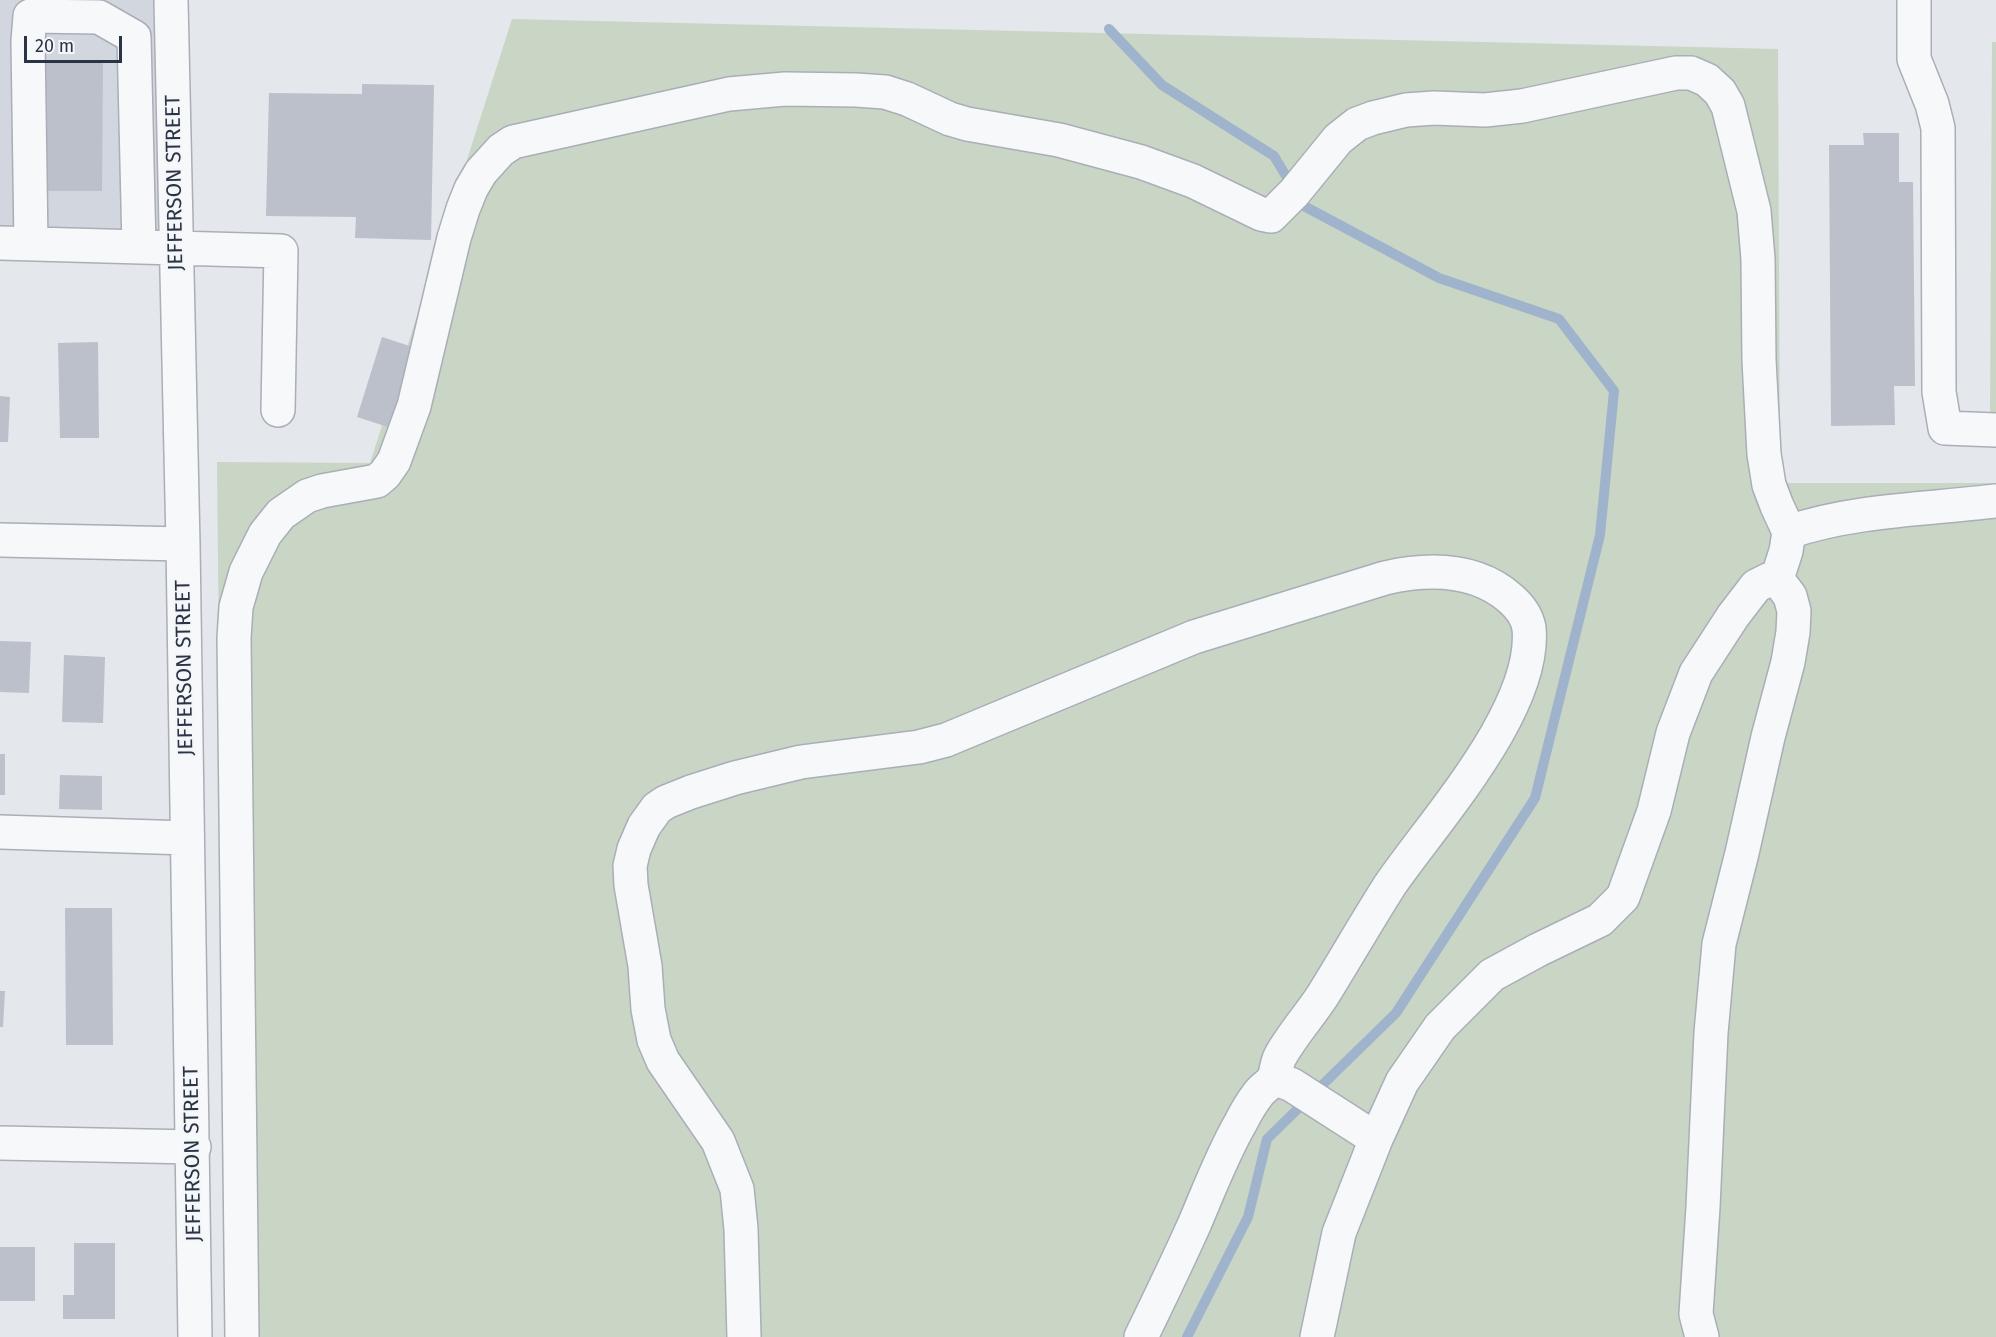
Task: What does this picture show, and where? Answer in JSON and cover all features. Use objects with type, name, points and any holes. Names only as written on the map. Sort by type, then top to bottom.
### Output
[{"type":"street","name":"JEFFERSON STREET","points":[[171,0],[194,1147],[195,1337]]},
{"type":"street","points":[[1914,0],[1914,59],[1932,104],[1938,129],[1939,392],[1945,428],[1996,430]]},
{"type":"street","points":[[172,36],[134,37],[79,8],[30,8],[16,243],[281,251],[278,410]]},
{"type":"street","points":[[134,37],[139,247]]},
{"type":"street","points":[[242,1337],[234,638],[239,592],[250,562],[262,540],[289,508],[307,496],[322,491],[377,481],[388,470],[397,453],[414,406],[458,224],[471,189],[481,172],[494,157],[518,140],[718,96],[785,89],[856,90],[896,95],[967,124],[1059,140],[1119,155],[1193,181],[1267,216],[1275,214],[1281,208],[1338,139],[1350,128],[1384,115],[1406,110],[1434,108],[1485,110],[1522,106],[1676,73],[1691,73],[1707,80],[1720,92],[1728,106],[1754,212],[1758,259],[1759,360],[1764,454],[1769,485],[1789,532],[1777,579]]},
{"type":"street","points":[[1789,532],[1811,525],[1854,517],[1996,501]]},
{"type":"street","points":[[0,540],[183,544]]},
{"type":"street","points":[[744,1337],[741,1229],[737,1189],[718,1141],[658,1051],[648,1009],[645,966],[631,885],[630,866],[639,837],[649,817],[657,808],[691,792],[773,768],[820,759],[919,747],[946,740],[1194,637],[1386,578],[1407,573],[1436,571],[1460,574],[1479,579],[1501,591],[1519,607],[1527,621],[1529,632],[1527,653],[1518,688],[1484,754],[1375,908],[1322,997],[1282,1052],[1275,1068],[1283,1081],[1376,1139]]},
{"type":"street","points":[[1317,1337],[1339,1233],[1376,1139],[1402,1082],[1440,1027],[1492,975],[1600,920],[1623,897],[1654,811],[1672,733],[1696,673],[1733,616],[1756,586],[1768,580],[1777,579]]},
{"type":"street","points":[[1702,1337],[1696,1314],[1704,1207],[1711,1033],[1719,944],[1788,662],[1793,632],[1794,611],[1790,596],[1777,579]]},
{"type":"street","points":[[0,832],[187,838]]},
{"type":"street","points":[[1141,1337],[1178,1260],[1228,1144],[1250,1106],[1283,1081]]},
{"type":"street","points":[[0,1143],[194,1147]]},
{"type":"shaded area","points":[[0,0],[160,0],[166,241],[0,236]]},
{"type":"green space","points":[[512,19],[1778,49],[1780,483],[1996,483],[1996,1337],[226,1337],[217,462],[370,463]]},
{"type":"green space","points":[[1992,42],[1996,42],[1996,415],[1990,415]]},
{"type":"building","points":[[42,62],[103,62],[102,191],[42,191]]},
{"type":"building","points":[[362,84],[434,85],[431,240],[355,238],[356,217],[266,216],[269,93],[362,94]]},
{"type":"building","points":[[1863,133],[1899,133],[1899,182],[1913,182],[1915,386],[1894,386],[1895,425],[1831,426],[1829,145],[1864,145]]},
{"type":"building","points":[[382,337],[416,348],[391,428],[357,417]]},
{"type":"building","points":[[98,342],[99,438],[60,438],[58,343]]},
{"type":"building","points":[[0,396],[10,397],[8,442],[0,442]]},
{"type":"building","points":[[0,641],[31,642],[29,693],[0,692]]},
{"type":"building","points":[[64,655],[105,657],[103,723],[62,722]]},
{"type":"building","points":[[0,754],[5,754],[5,795],[0,795]]},
{"type":"building","points":[[60,775],[102,776],[102,810],[59,809]]},
{"type":"building","points":[[65,908],[112,908],[113,1045],[66,1045]]},
{"type":"building","points":[[0,991],[5,991],[3,1027],[0,1027]]},
{"type":"building","points":[[74,1243],[115,1243],[115,1319],[63,1319],[63,1295],[74,1295]]},
{"type":"building","points":[[0,1247],[35,1247],[35,1301],[0,1301]]},
{"type":"waterway","points":[[1109,29],[1162,85],[1274,156],[1304,206],[1439,278],[1559,319],[1614,391],[1600,535],[1535,798],[1396,1013],[1267,1139],[1248,1217],[1187,1337]]}]
